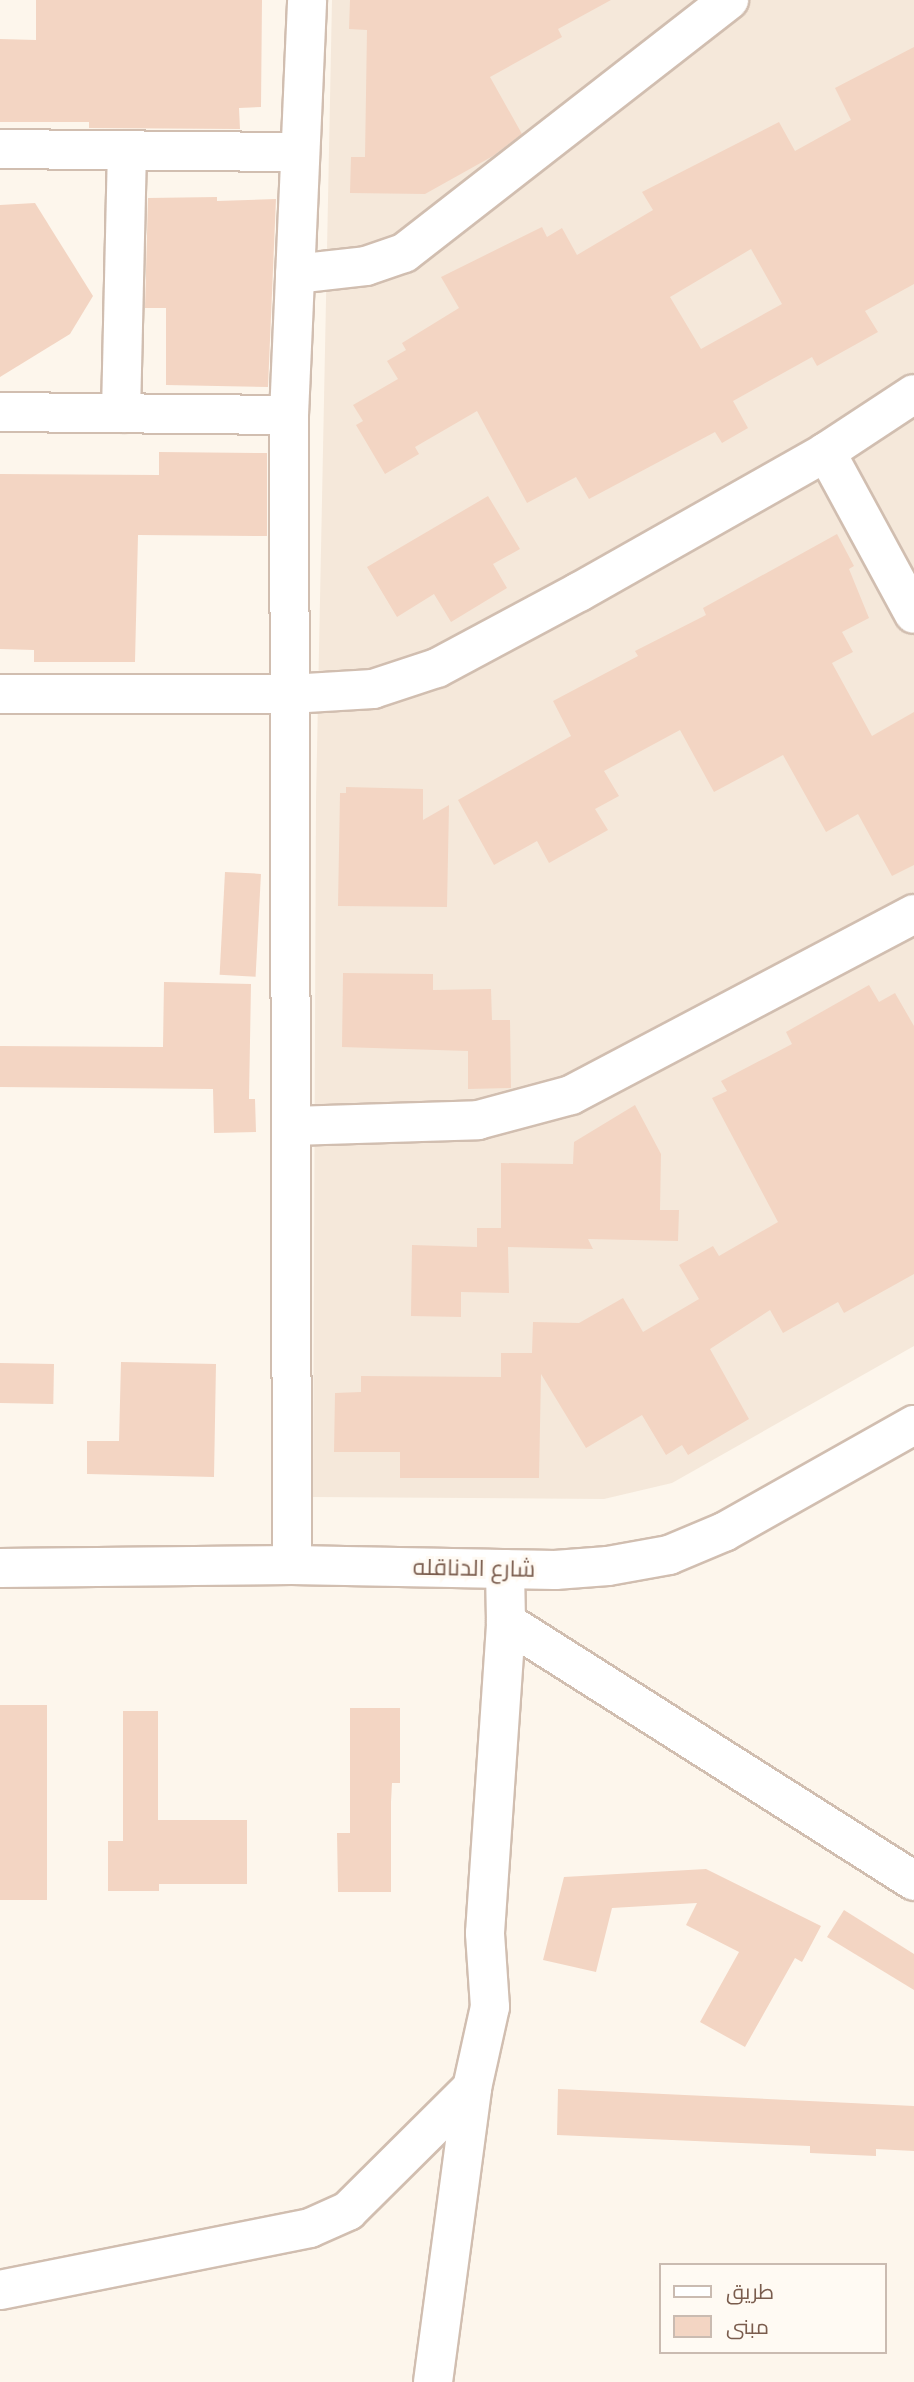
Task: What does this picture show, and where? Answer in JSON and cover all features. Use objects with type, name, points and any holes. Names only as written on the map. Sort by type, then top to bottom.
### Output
[{"type":"street","points":[[292,1565],[289,415],[307,0]]},
{"type":"street","points":[[295,274],[366,266],[404,253],[729,0]]},
{"type":"street","points":[[0,149],[300,152]]},
{"type":"street","points":[[121,413],[127,150]]},
{"type":"street","points":[[0,694],[290,694],[373,689],[437,668],[826,452],[914,394]]},
{"type":"street","points":[[0,412],[289,415]]},
{"type":"street","points":[[826,452],[914,614]]},
{"type":"street","points":[[292,1126],[478,1120],[571,1095],[914,914]]},
{"type":"street","name":"شارع الدناقله","points":[[0,1568],[292,1565],[505,1569],[608,1566],[669,1555],[724,1532],[914,1425]]},
{"type":"street","points":[[433,2382],[472,2088],[490,2007],[485,1933],[506,1622],[505,1569]]},
{"type":"street","points":[[506,1622],[914,1881]]},
{"type":"street","points":[[0,2290],[310,2228],[348,2211],[472,2088]]},
{"type":"shaded area","points":[[332,0],[914,0],[914,1346],[672,1483],[604,1499],[313,1497],[316,800]]},
{"type":"building","points":[[36,0],[262,0],[261,107],[239,108],[240,129],[89,128],[89,122],[0,122],[0,39],[36,40]]},
{"type":"building","points":[[350,0],[611,0],[558,29],[562,37],[490,77],[522,134],[493,156],[425,194],[350,193],[351,157],[365,157],[367,30],[349,29]]},
{"type":"building","points":[[914,47],[914,284],[865,311],[878,332],[817,366],[812,357],[733,401],[748,428],[722,443],[715,432],[589,499],[576,477],[527,503],[477,411],[415,447],[419,454],[385,474],[356,425],[363,421],[353,405],[398,379],[387,361],[406,350],[402,343],[459,308],[441,277],[542,227],[547,237],[562,228],[577,255],[653,210],[642,192],[779,122],[795,151],[851,120],[835,88]],"holes":[[[751,249],[782,304],[701,349],[670,297]]]},
{"type":"building","points":[[217,197],[217,201],[276,199],[268,387],[166,385],[166,308],[145,308],[148,198]]},
{"type":"building","points":[[35,203],[93,296],[70,334],[0,377],[0,205]]},
{"type":"building","points":[[159,452],[267,453],[267,536],[138,535],[135,662],[34,662],[34,650],[0,649],[0,474],[159,475]]},
{"type":"building","points":[[488,496],[520,549],[493,564],[507,588],[451,622],[434,594],[397,617],[367,567]]},
{"type":"building","points":[[837,534],[854,566],[849,569],[869,618],[842,632],[853,652],[832,663],[872,736],[914,712],[914,865],[892,876],[858,814],[826,832],[783,755],[714,792],[680,730],[604,771],[619,796],[595,809],[608,830],[549,863],[537,841],[494,865],[458,800],[571,736],[553,701],[638,656],[635,651],[706,615],[703,608]]},
{"type":"building","points":[[346,787],[423,789],[423,820],[449,805],[447,907],[338,906],[340,793],[346,793]]},
{"type":"building","points":[[225,872],[261,874],[256,977],[220,975]]},
{"type":"building","points":[[343,973],[433,974],[433,990],[491,989],[492,1020],[510,1020],[511,1088],[468,1089],[468,1051],[342,1047]]},
{"type":"building","points":[[164,982],[251,984],[249,1099],[255,1099],[256,1132],[214,1133],[213,1089],[0,1087],[0,1046],[163,1047]]},
{"type":"building","points":[[869,985],[879,1002],[895,993],[914,1026],[914,1274],[844,1313],[838,1302],[783,1333],[770,1310],[710,1349],[749,1419],[688,1455],[682,1445],[666,1455],[642,1415],[586,1448],[541,1374],[539,1478],[400,1478],[400,1452],[334,1452],[335,1393],[361,1392],[361,1376],[501,1377],[501,1353],[532,1353],[533,1322],[579,1323],[623,1298],[643,1332],[699,1299],[679,1265],[713,1246],[719,1256],[778,1222],[712,1098],[727,1091],[721,1081],[792,1044],[786,1032]]},
{"type":"building","points":[[635,1105],[661,1154],[660,1210],[679,1210],[678,1241],[588,1239],[593,1249],[508,1247],[509,1293],[461,1292],[461,1317],[411,1316],[412,1245],[477,1247],[477,1228],[501,1228],[501,1163],[573,1164],[574,1142]]},
{"type":"building","points":[[121,1362],[216,1364],[214,1477],[87,1474],[87,1441],[119,1441]]},
{"type":"building","points":[[0,1363],[54,1364],[53,1404],[0,1403]]},
{"type":"building","points":[[0,1705],[47,1705],[47,1900],[0,1900]]},
{"type":"building","points":[[350,1708],[400,1708],[400,1783],[392,1783],[391,1802],[391,1892],[338,1892],[337,1833],[350,1833]]},
{"type":"building","points":[[123,1711],[158,1711],[158,1820],[247,1820],[247,1884],[159,1884],[159,1891],[108,1891],[108,1841],[123,1841]]},
{"type":"building","points":[[706,1869],[821,1926],[802,1962],[795,1958],[745,2047],[700,2022],[739,1952],[686,1925],[697,1903],[612,1908],[596,1972],[543,1960],[564,1877]]},
{"type":"building","points":[[844,1910],[914,1954],[914,1990],[827,1937]]},
{"type":"building","points":[[558,2089],[914,2106],[914,2151],[876,2149],[876,2156],[810,2153],[810,2146],[557,2135]]}]
